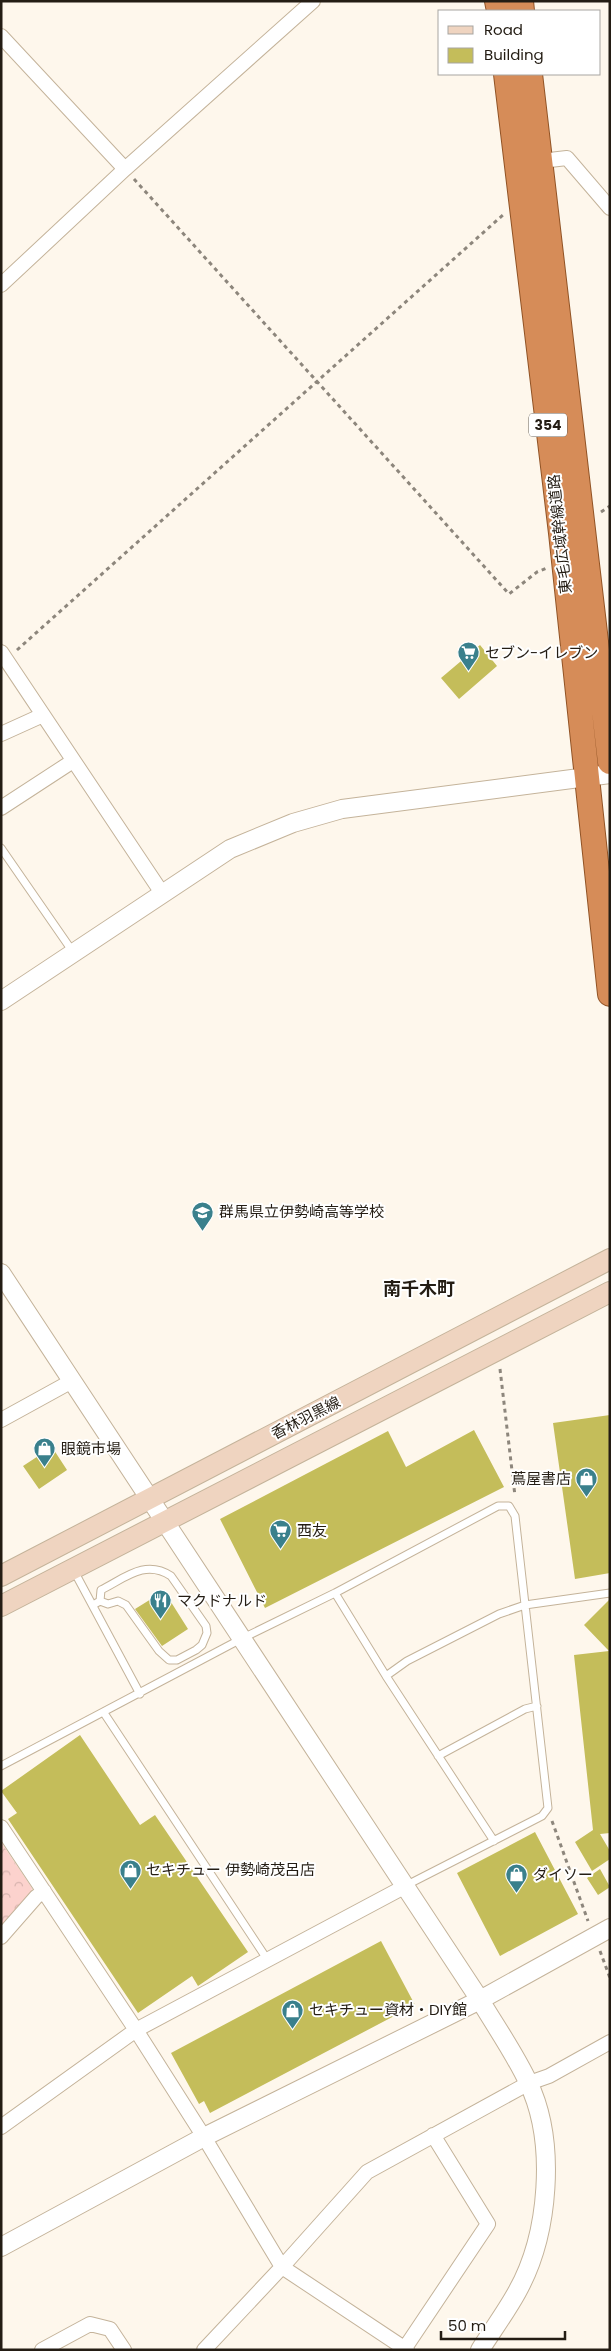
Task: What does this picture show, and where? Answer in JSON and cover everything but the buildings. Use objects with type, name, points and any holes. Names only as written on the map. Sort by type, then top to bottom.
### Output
[{"type":"highway","name":"東毛広域幹線道路","points":[[506,75],[564,565],[610,994]]},
{"type":"highway","name":"東毛広域幹線道路","points":[[530,75],[610,762]]},
{"type":"main road","name":"香林羽黒線","points":[[1,1576],[610,1259]]},
{"type":"main road","name":"香林羽黒線","points":[[1,1606],[610,1292]]},
{"type":"street","points":[[1,285],[125,170],[313,1]]},
{"type":"street","points":[[1,36],[125,170]]},
{"type":"street","points":[[541,161],[567,158],[610,208]]},
{"type":"street","points":[[5,655],[73,761],[162,893]]},
{"type":"street","points":[[1,734],[43,715]]},
{"type":"street","points":[[1,808],[73,761]]},
{"type":"street","points":[[1,1000],[230,849],[293,823],[342,809],[610,774]]},
{"type":"street","points":[[1,1273],[480,2000],[529,2083],[541,2118],[547,2163],[540,2225],[530,2261],[518,2292],[480,2350]]},
{"type":"street","points":[[1,1420],[72,1381]]},
{"type":"street","points":[[1,1827],[136,2030],[204,2137],[282,2267],[406,2349],[488,2224],[433,2135]]},
{"type":"street","points":[[1,2127],[136,2030],[404,1887]]},
{"type":"street","points":[[1,1936],[36,1897],[44,1891]]},
{"type":"street","points":[[1,2247],[204,2137],[480,2000],[610,1928]]},
{"type":"street","points":[[204,2350],[367,2172],[529,2083],[549,2076],[610,2042]]},
{"type":"street","points":[[42,2350],[90,2324],[110,2329],[124,2350]]},
{"type":"lane","points":[[1,848],[73,952]]},
{"type":"lane","points":[[1,1766],[243,1638],[335,1593],[498,1506],[505,1505],[514,1510],[515,1516],[548,1808],[542,1816],[404,1887]]},
{"type":"lane","points":[[144,1568],[164,1571],[171,1576],[206,1626],[205,1640],[196,1650],[177,1660],[169,1660],[159,1652],[126,1605],[118,1601],[108,1604],[96,1603],[101,1590],[144,1568]]},
{"type":"lane","points":[[73,1569],[96,1603],[140,1694]]},
{"type":"lane","points":[[335,1593],[386,1676],[494,1842]]},
{"type":"lane","points":[[386,1676],[407,1661],[484,1621],[525,1605],[610,1593]]},
{"type":"lane","points":[[438,1756],[525,1709],[537,1706]]},
{"type":"lane","points":[[104,1713],[267,1959]]},
{"type":"path","points":[[125,170],[509,594],[537,572],[548,567],[564,565]]},
{"type":"path","points":[[5,655],[317,381],[508,210]]},
{"type":"path","points":[[498,1363],[515,1497]]},
{"type":"path","points":[[548,1808],[588,1922]]},
{"type":"path","points":[[600,1951],[610,1978]]},
{"type":"green space","points":[[1,1842],[32,1888],[31,1894],[1,1928]]},
{"type":"place","name":"セブン-イレブン","points":[[469,672]]},
{"type":"place","name":"群馬県立伊勢崎高等学校","points":[[203,1231]]},
{"type":"place","name":"眼鏡市場","points":[[45,1468]]},
{"type":"place","name":"蔦屋書店","points":[[587,1498]]},
{"type":"place","name":"西友","points":[[281,1550]]},
{"type":"place","name":"マクドナルド","points":[[161,1620]]},
{"type":"place","name":"セキチュー 伊勢崎茂呂店","points":[[130,1889]]},
{"type":"place","name":"ダイソー","points":[[517,1894]]},
{"type":"place","name":"セキチュー資材・DIY館","points":[[293,2029]]},
{"type":"district","name":"南千木町","points":[[419,1289]]}]
